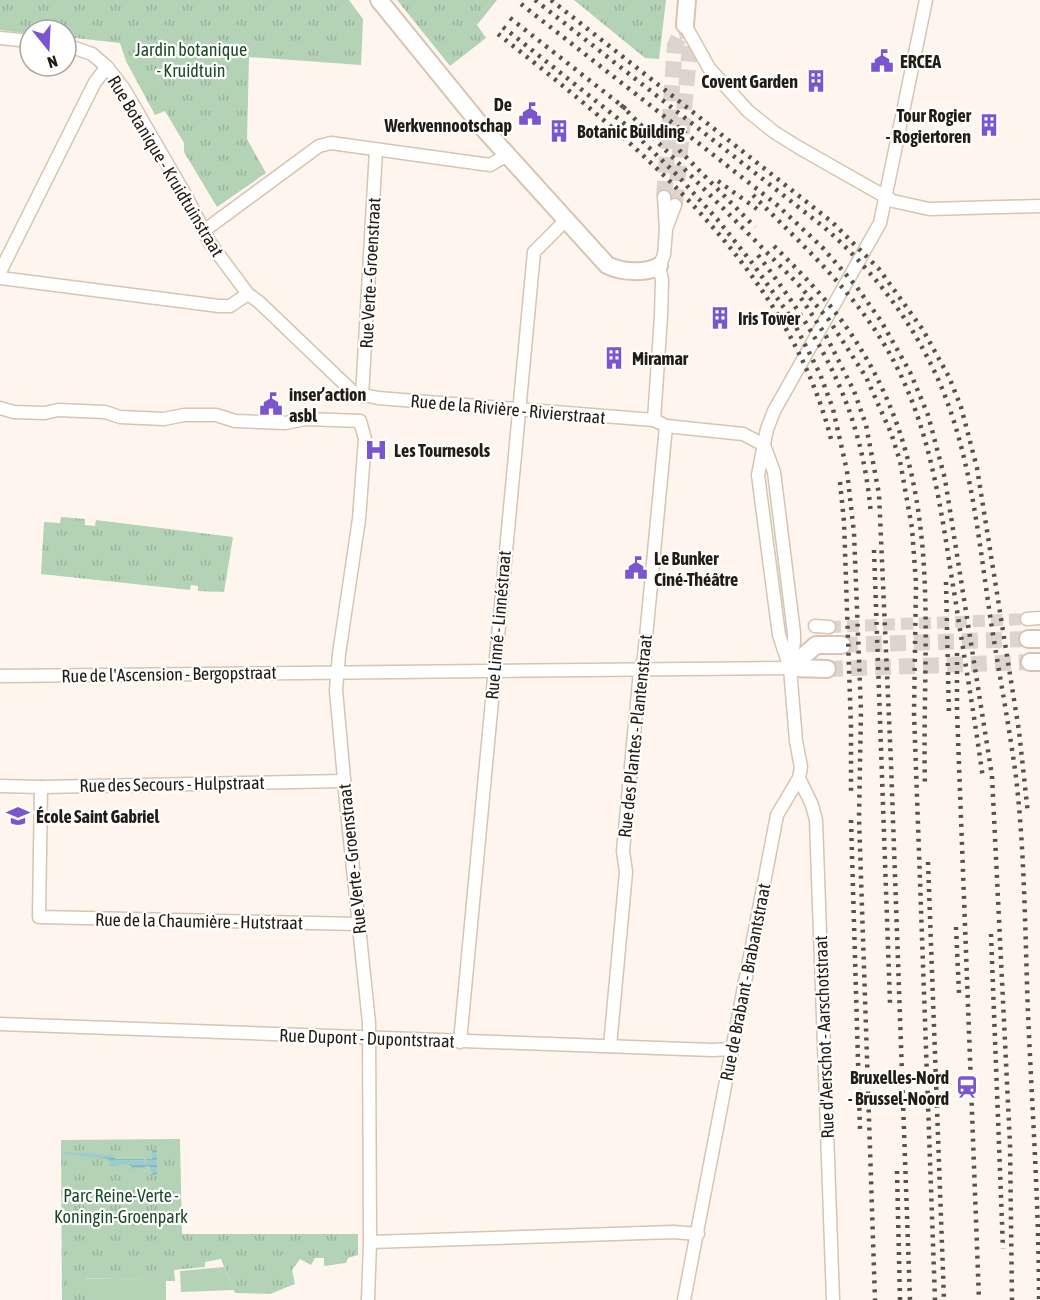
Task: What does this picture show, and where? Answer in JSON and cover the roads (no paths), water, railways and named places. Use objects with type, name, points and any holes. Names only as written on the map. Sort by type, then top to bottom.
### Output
[{"type":"street","points":[[379,0],[507,155],[607,265],[612,268],[649,270],[659,267]]},
{"type":"street","points":[[687,0],[685,25],[709,68],[748,111],[774,132],[798,147],[886,197],[904,204],[929,209],[1040,206]]},
{"type":"street","points":[[799,778],[801,767],[796,741],[790,668],[794,633],[774,472],[764,445],[774,411],[880,222],[926,0]]},
{"type":"street","points":[[0,38],[18,40]]},
{"type":"street","name":"Rue Botanique - Kruidtuinstraat","points":[[78,49],[92,54],[107,67],[124,90],[205,230],[210,243],[248,294],[354,393],[362,396]]},
{"type":"street","points":[[0,272],[95,82],[107,67]]},
{"type":"street","points":[[205,230],[319,146],[331,143],[490,165],[507,155]]},
{"type":"street","name":"Rue Verte - Groenstraat","points":[[362,396],[376,150]]},
{"type":"street","points":[[664,196],[666,230],[664,255],[659,267],[662,280],[661,316],[654,420],[666,426],[743,434],[764,445]]},
{"type":"street","points":[[666,230],[675,205]]},
{"type":"street","name":"Rue Linné - Linnéstraat","points":[[460,1042],[534,252],[565,221]]},
{"type":"street","points":[[0,278],[219,306],[230,306],[248,294]]},
{"type":"street","name":"Rue de la Rivière - Rivierstraat","points":[[362,396],[654,420]]},
{"type":"street","name":"Rue Verte - Groenstraat","points":[[0,408],[14,412],[45,413],[58,410],[105,412],[120,417],[164,418],[184,414],[216,415],[235,421],[285,423],[306,419],[360,421],[365,439],[359,519],[336,690],[369,1023],[368,1300]]},
{"type":"street","name":"Rue des Plantes - Plantenstraat","points":[[610,1046],[626,872],[623,852],[666,426]]},
{"type":"street","points":[[815,626],[829,627]]},
{"type":"street","points":[[790,668],[816,645],[842,645]]},
{"type":"street","points":[[790,668],[827,669]]},
{"type":"street","name":"Rue de l'Ascension - Bergopstraat","points":[[0,676],[338,672],[494,673],[790,668]]},
{"type":"street","name":"Rue de Brabant - Brabantstraat","points":[[684,1300],[777,815],[799,778]]},
{"type":"street","name":"Rue d'Aerschot - Aarschotstraat","points":[[799,778],[815,812],[816,820],[833,1300]]},
{"type":"street","name":"Rue des Secours - Hulpstraat","points":[[0,786],[344,781]]},
{"type":"street","name":"Rue de la Chaumière - Hutstraat","points":[[41,787],[39,917],[359,924]]},
{"type":"street","name":"Rue Dupont - Dupontstraat","points":[[0,1024],[460,1042],[733,1049]]},
{"type":"street","points":[[370,1242],[673,1232],[698,1234]]},
{"type":"water","points":[[152,1148],[157,1149],[157,1174],[153,1175],[149,1166],[146,1166],[146,1159],[152,1159]]},
{"type":"water","points":[[64,1152],[114,1155],[115,1159],[144,1159],[146,1167],[132,1169],[131,1164],[110,1166],[108,1159],[63,1154]]},
{"type":"tunnel","points":[[664,197],[675,45],[685,25]]},
{"type":"tunnel","points":[[675,205],[690,46],[685,25]]},
{"type":"tunnel","points":[[829,627],[1027,619]]},
{"type":"tunnel","points":[[842,645],[1028,639]]},
{"type":"tunnel","points":[[827,669],[1030,662]]},
{"type":"railway","points":[[535,0],[825,228],[843,245],[877,281],[906,321],[931,364],[952,414],[973,502],[1019,806],[1037,1192],[1039,1300]]},
{"type":"railway","points":[[551,0],[832,222],[879,269],[923,330],[949,377],[961,407],[977,468],[1019,731],[1028,814]]},
{"type":"railway","points":[[521,4],[776,204],[822,247],[856,286],[881,321],[910,372],[928,415],[945,479],[992,776],[1010,1144],[1012,1300]]},
{"type":"railway","points":[[510,18],[626,109]]},
{"type":"railway","points":[[503,27],[626,125],[678,176],[717,219],[753,264],[792,319],[820,374],[833,409],[847,471],[854,533],[861,711],[859,817],[875,1300]]},
{"type":"railway","points":[[498,34],[602,118],[652,164],[700,213],[743,264],[781,320],[811,379],[832,443]]},
{"type":"railway","points":[[621,105],[798,284],[829,320],[866,377],[891,433],[900,461],[912,528],[916,583],[914,713],[935,1300]]},
{"type":"railway","points":[[679,150],[755,227]]},
{"type":"railway","points":[[718,181],[757,209]]},
{"type":"railway","points":[[753,195],[849,295],[877,333],[896,365],[910,397],[931,464],[945,533],[983,779]]},
{"type":"railway","points":[[774,246],[822,296],[847,328],[879,383],[902,438],[915,494],[923,550],[925,787]]},
{"type":"railway","points":[[758,255],[801,316],[835,376],[859,441],[871,515]]},
{"type":"railway","points":[[801,298],[826,336],[854,391],[866,425],[879,494],[910,1300]]},
{"type":"railway","points":[[840,482],[844,522],[851,796]]},
{"type":"railway","points":[[874,550],[890,1003]]},
{"type":"railway","points":[[946,582],[949,717]]},
{"type":"railway","points":[[957,653],[957,711],[979,1300]]},
{"type":"railway","points":[[851,820],[860,1129]]},
{"type":"railway","points":[[928,862],[944,1300]]},
{"type":"railway","points":[[956,927],[959,993]]},
{"type":"railway","points":[[991,934],[1003,1249]]},
{"type":"railway","points":[[897,1171],[900,1300]]},
{"type":"place","name":"ERCEA","points":[[882,61]]},
{"type":"place","name":"Covent Garden","points":[[816,81]]},
{"type":"place","name":"De Werkvennootschap","points":[[530,114]]},
{"type":"place","name":"Tour Rogier - Rogiertoren","points":[[989,125]]},
{"type":"place","name":"Botanic Building","points":[[559,131]]},
{"type":"place","name":"Iris Tower","points":[[720,318]]},
{"type":"place","name":"Miramar","points":[[614,358]]},
{"type":"place","name":"inser’action asbl","points":[[271,404]]},
{"type":"place","name":"Les Tournesols","points":[[376,450]]},
{"type":"place","name":"Le Bunker Ciné-Théâtre","points":[[636,568]]},
{"type":"place","name":"École Saint Gabriel","points":[[18,816]]},
{"type":"place","name":"Bruxelles-Nord - Brussel-Noord","points":[[967,1087]]},
{"type":"park label","name":"Jardin botanique - Kruidtuin","points":[[191,59]]},
{"type":"park label","name":"Parc Reine-Verte - Koningin-Groenpark","points":[[121,1205]]}]
